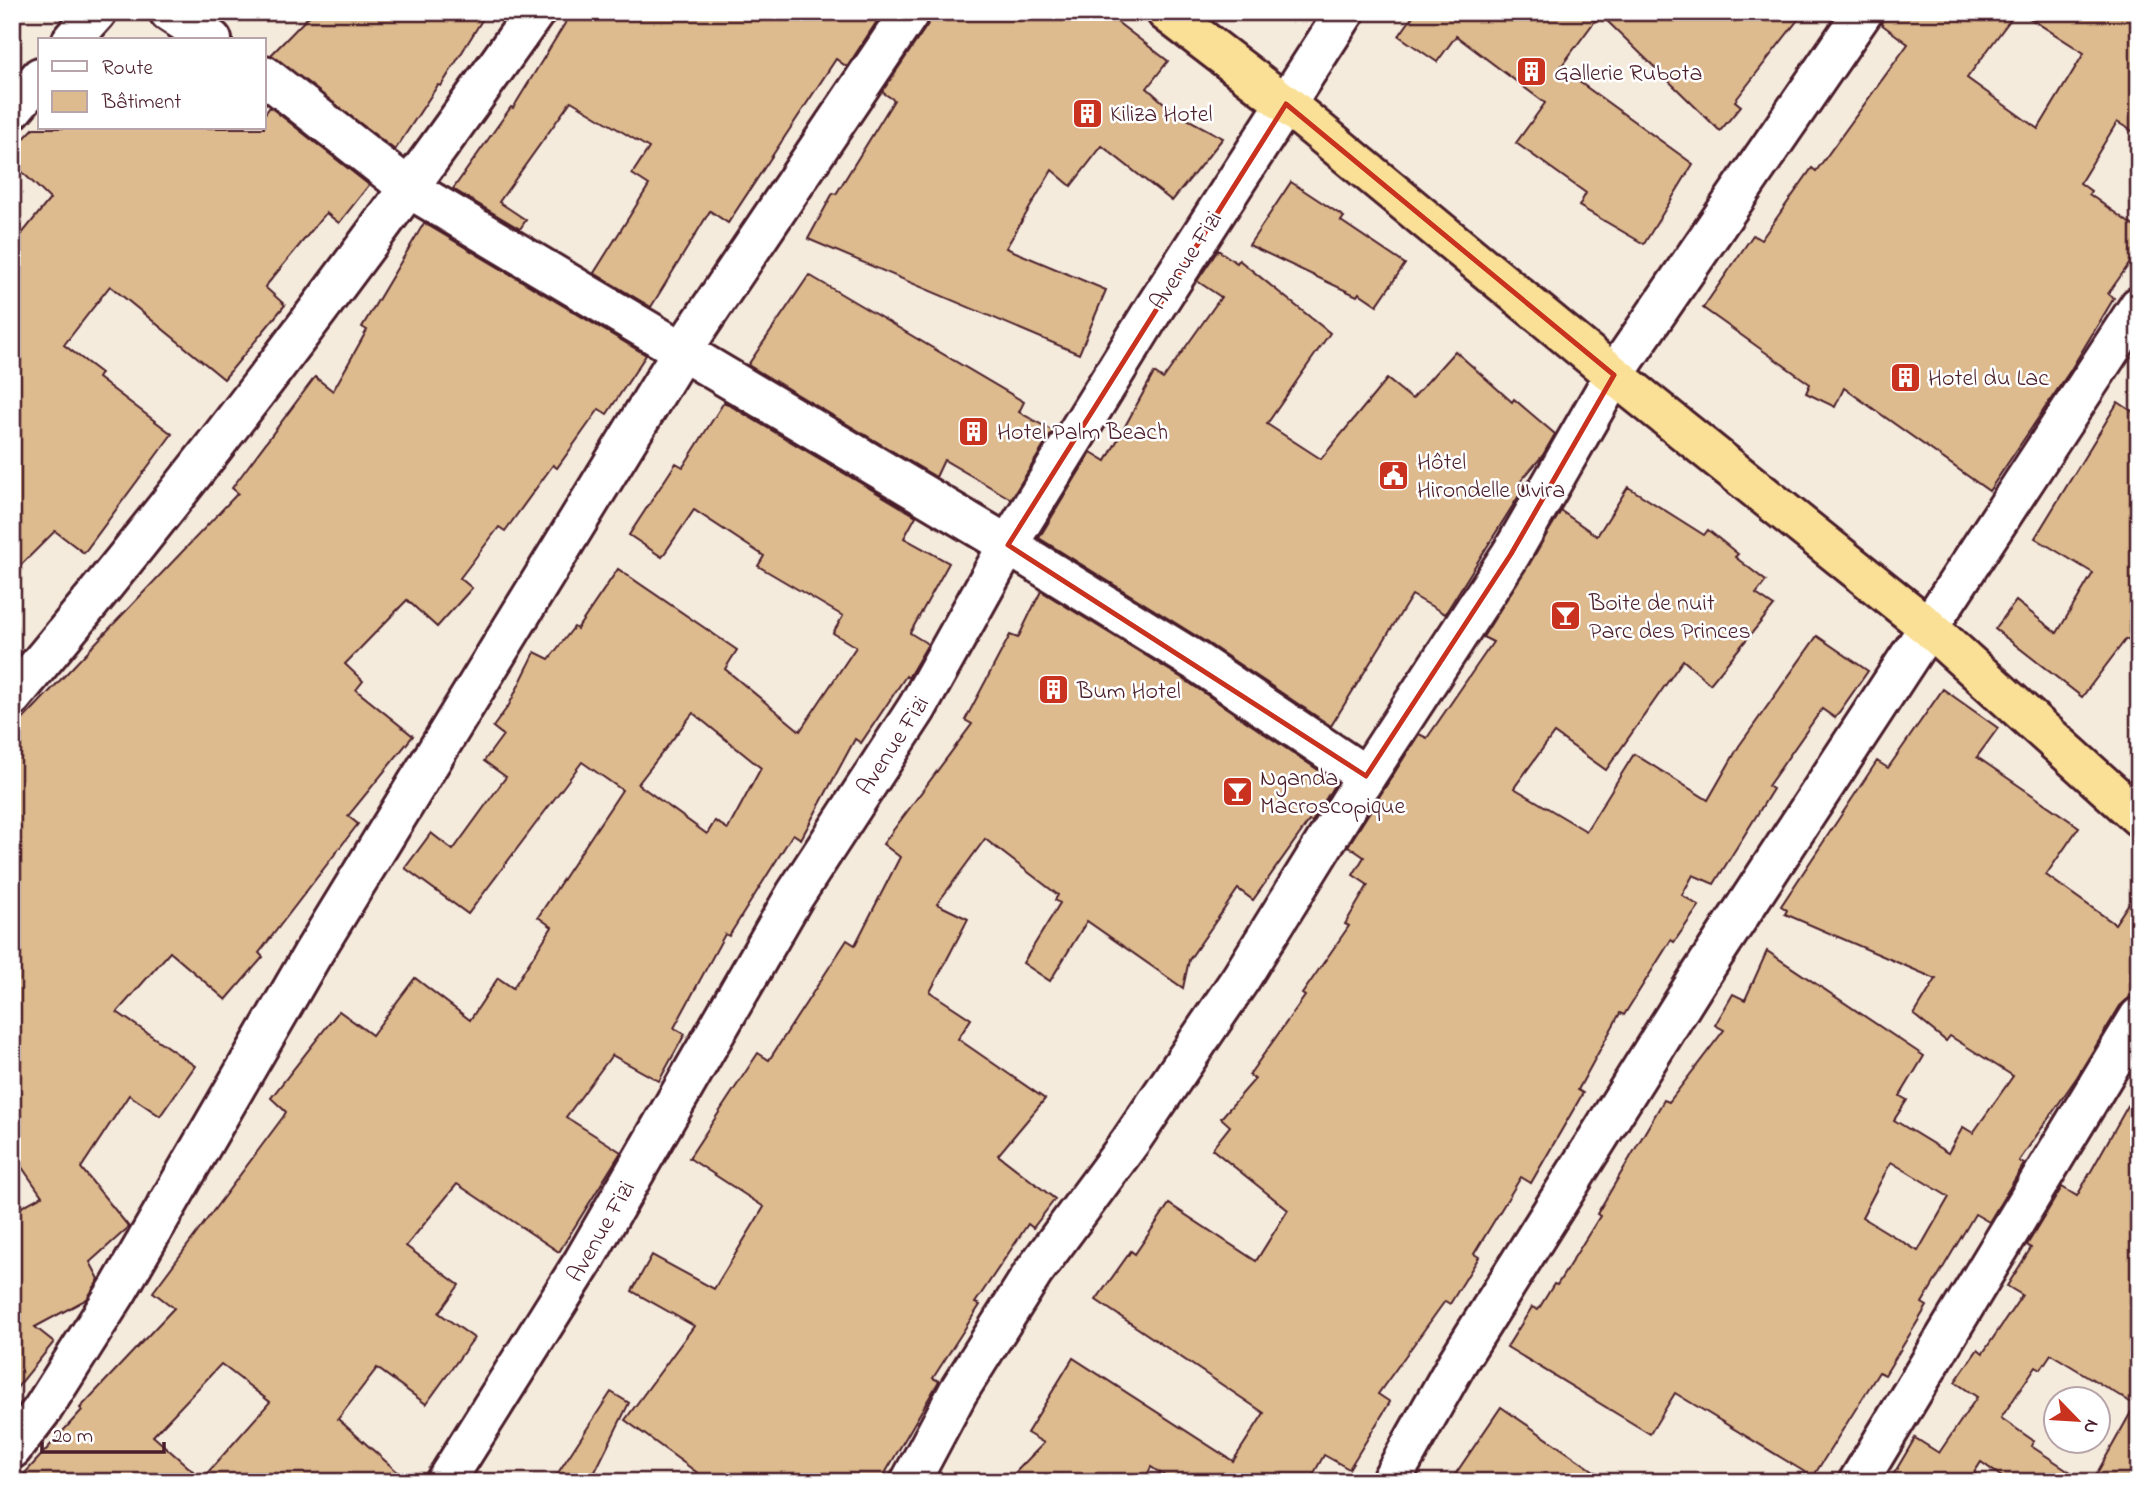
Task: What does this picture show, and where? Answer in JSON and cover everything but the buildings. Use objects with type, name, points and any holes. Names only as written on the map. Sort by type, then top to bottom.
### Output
[{"type":"highway","points":[[1166,12],[1286,104],[1614,375],[1927,626],[2139,817]]},
{"type":"street","points":[[74,38],[97,12]]},
{"type":"street","points":[[169,12],[209,38]]},
{"type":"street","points":[[12,697],[118,572],[410,189],[535,12]]},
{"type":"street","points":[[12,1449],[42,1410],[118,1290],[312,955],[682,351],[909,12]]},
{"type":"street","name":"Avenue Fizi","points":[[445,1482],[583,1262],[795,895],[917,708],[1008,545],[1154,307],[1345,12]]},
{"type":"street","points":[[910,1482],[958,1392],[1033,1273],[1130,1142],[1241,978],[1366,776],[1511,554],[1614,375],[1863,12]]},
{"type":"street","points":[[266,77],[410,189],[1008,545],[1194,660],[1366,776]]},
{"type":"street","points":[[12,110],[38,80]]},
{"type":"street","points":[[1390,1482],[1457,1363],[1689,994],[1927,626],[2139,306]]},
{"type":"street","points":[[1858,1482],[2139,1017]]},
{"type":"highlighted area","points":[[1286,104],[1614,375],[1511,554],[1366,776],[1008,545]]},
{"type":"place","name":"Gallerie Rubota","points":[[1531,72]]},
{"type":"place","name":"Kiliza Hotel","points":[[1087,113]]},
{"type":"place","name":"Hotel du Lac","points":[[1905,377]]},
{"type":"place","name":"Hotel Palm Beach","points":[[974,431]]},
{"type":"place","name":"Hôtel Hirondelle Uvira","points":[[1394,475]]},
{"type":"place","name":"Boite de nuit Parc des Princes","points":[[1566,616]]},
{"type":"place","name":"Bum Hotel","points":[[1054,690]]},
{"type":"place","name":"Nganda Macroscopique","points":[[1237,791]]}]
